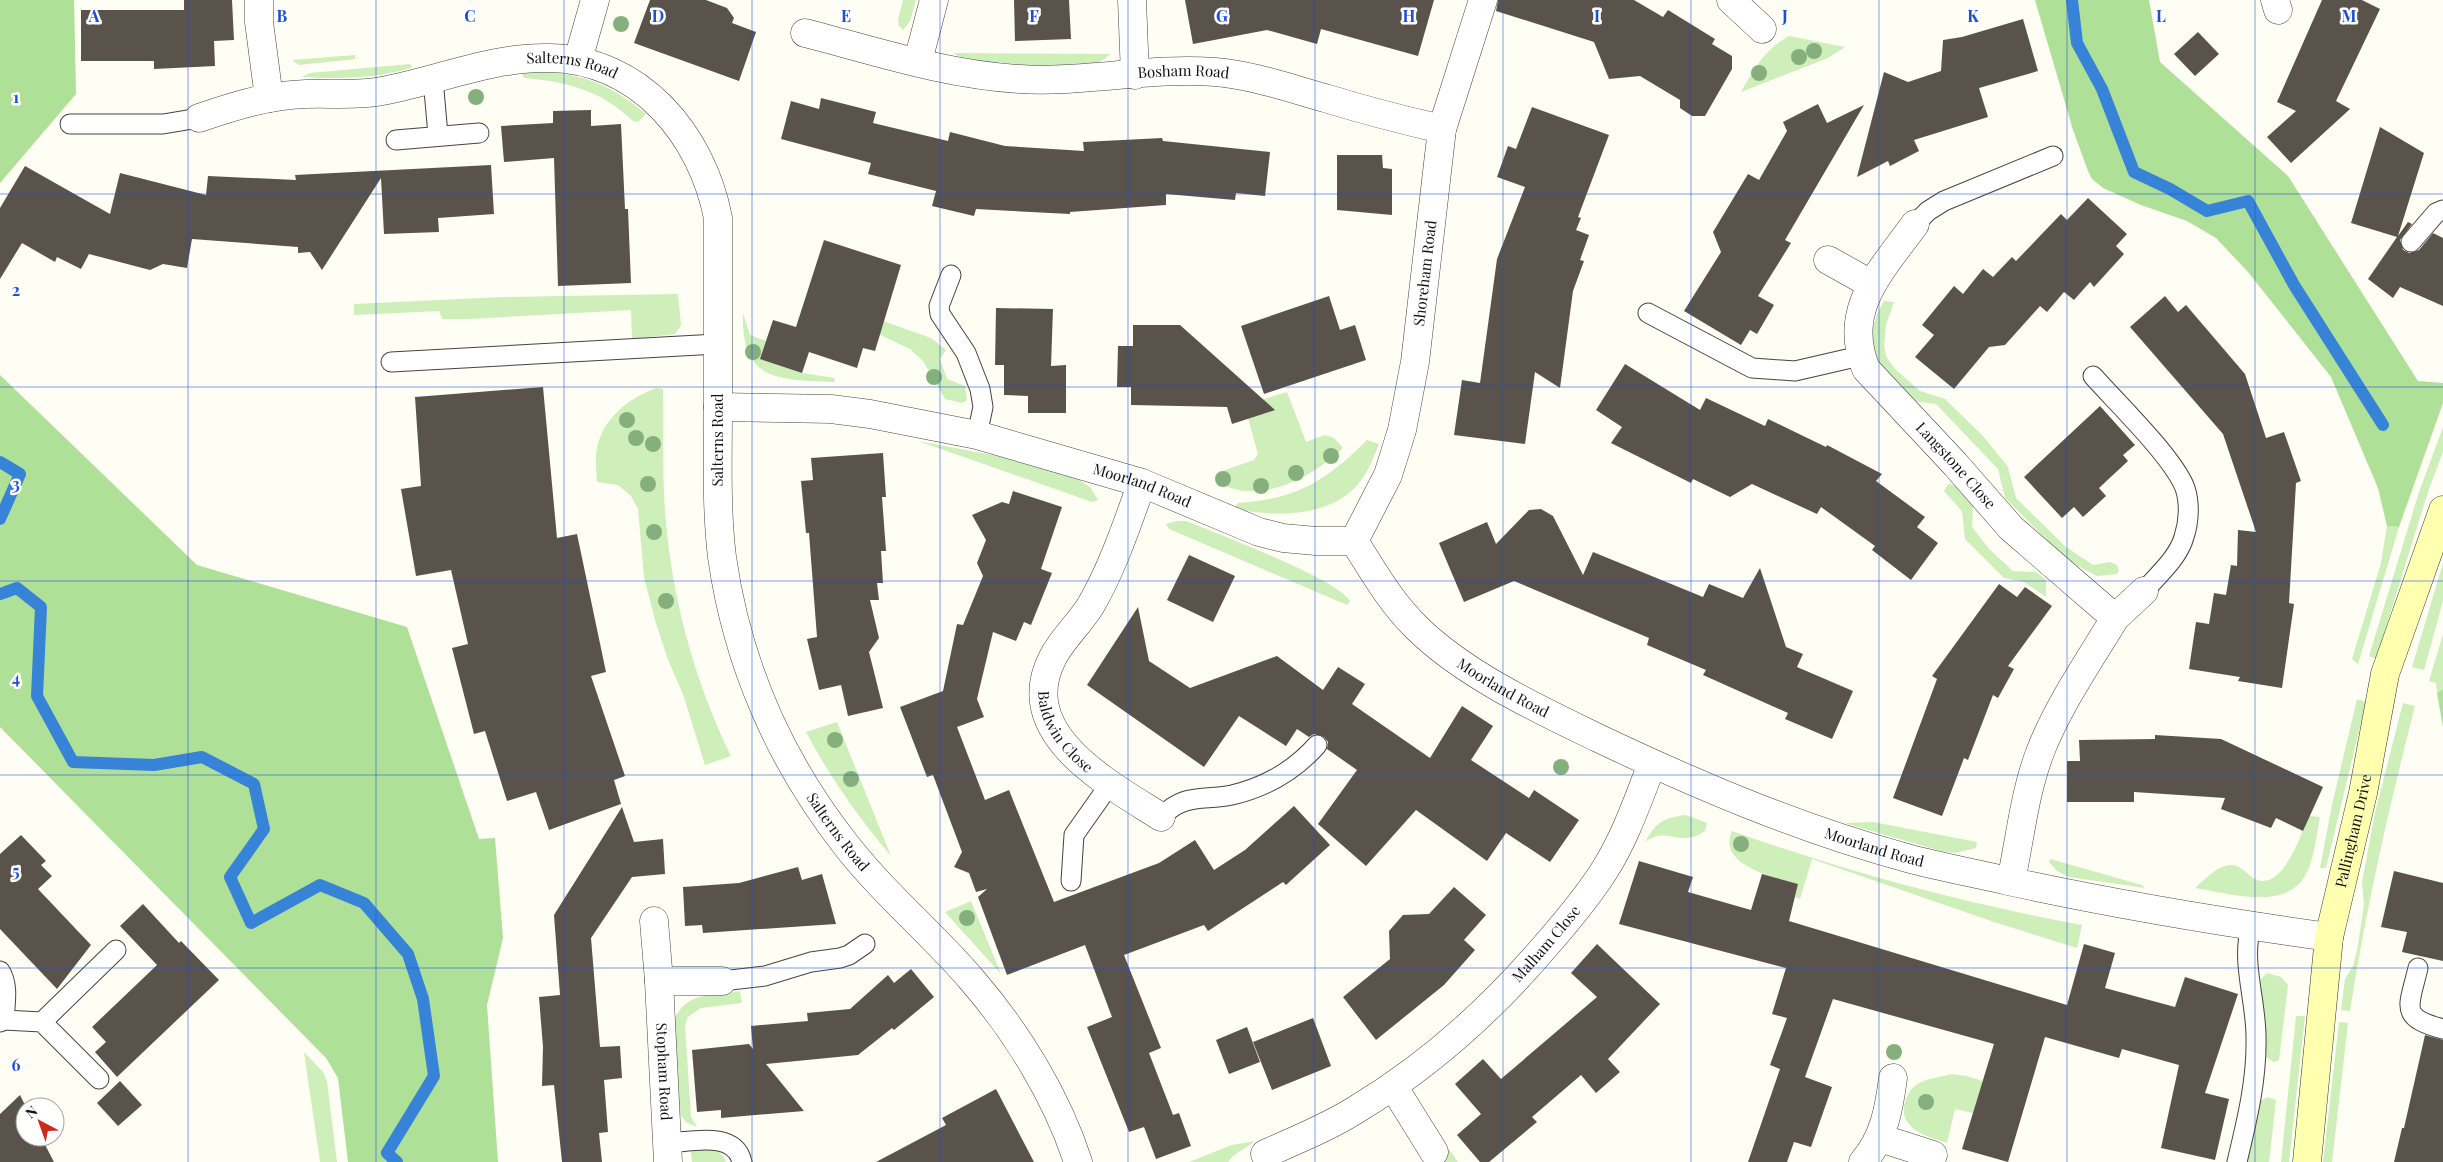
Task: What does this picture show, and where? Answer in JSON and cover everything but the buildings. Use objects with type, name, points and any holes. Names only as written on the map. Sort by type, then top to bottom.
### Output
[{"type":"street","points":[[259,0],[259,22],[269,98]]},
{"type":"street","points":[[578,60],[595,0]]},
{"type":"street","points":[[918,61],[934,0]]},
{"type":"street","points":[[1132,0],[1135,75]]},
{"type":"street","name":"Shoreham Road","points":[[1354,540],[1388,475],[1402,430],[1415,362],[1442,130],[1484,0]]},
{"type":"street","points":[[1731,0],[1762,29]]},
{"type":"street","name":"Bosham Road","points":[[805,33],[982,76],[1019,80],[1204,72],[1237,75],[1442,130]]},
{"type":"street","name":"Salterns Road","points":[[199,118],[231,107],[269,98],[304,94],[380,92],[476,67],[518,60],[548,58],[578,60],[613,73],[646,94],[669,115],[690,141],[703,166],[712,190],[718,218],[717,504],[722,557],[742,650],[755,689],[776,735],[820,810],[875,879],[972,980],[1008,1028],[1046,1089],[1071,1140],[1078,1162]]},
{"type":"street","name":"Langstone Close","points":[[1915,224],[1871,284],[1863,301],[1858,321],[1857,339],[1860,356],[1874,380],[1955,464],[2011,528],[2115,618]]},
{"type":"street","points":[[1828,260],[1871,284]]},
{"type":"street","name":"Moorland Road","points":[[718,407],[832,409],[870,414],[977,435],[1142,483],[1259,532],[1283,538],[1316,541],[1354,540],[1400,610],[1418,630],[1444,650],[1481,676],[1559,719],[1652,764],[1822,832],[1908,859],[2085,898],[2329,937]]},
{"type":"street","name":"Baldwin Close","points":[[1142,483],[1108,572],[1090,606],[1053,657],[1044,681],[1043,698],[1048,718],[1055,734],[1069,752],[1110,784],[1161,817]]},
{"type":"street","name":"Pallingham Drive","points":[[2307,1162],[2329,937],[2363,793],[2385,674],[2443,510]]},
{"type":"street","points":[[2011,881],[2030,784],[2054,720],[2115,618],[2144,591]]},
{"type":"street","name":"Malham Close","points":[[1258,1158],[1356,1110],[1393,1086],[1431,1058],[1499,999],[1565,924],[1604,871],[1629,823],[1652,764]]},
{"type":"street","name":"Stopham Road","points":[[654,921],[668,1152]]},
{"type":"street","points":[[659,981],[722,982]]},
{"type":"street","points":[[1863,1162],[1880,1138],[1890,1104],[1893,1078]]},
{"type":"street","points":[[1393,1086],[1434,1152]]},
{"type":"street","points":[[1880,1138],[1933,1155]]},
{"type":"lane","points":[[433,79],[438,135]]},
{"type":"lane","points":[[70,124],[163,124],[199,118]]},
{"type":"lane","points":[[396,140],[479,133]]},
{"type":"lane","points":[[1915,224],[1928,211],[1944,201],[2053,156]]},
{"type":"lane","points":[[2411,242],[2436,213],[2443,210]]},
{"type":"lane","points":[[951,275],[939,306],[940,314],[942,321],[958,337],[980,389],[983,407],[977,435]]},
{"type":"lane","points":[[1648,313],[1752,368],[1794,371],[1860,356]]},
{"type":"lane","points":[[390,362],[717,344]]},
{"type":"lane","points":[[2093,376],[2165,458],[2185,488],[2188,514],[2184,538],[2177,552],[2144,591]]},
{"type":"lane","points":[[1161,817],[1172,806],[1186,800],[1231,795],[1272,781],[1290,770],[1317,745]]},
{"type":"lane","points":[[1071,881],[1074,835],[1110,784]]},
{"type":"lane","points":[[2237,1162],[2251,1103],[2256,1060],[2256,1034],[2246,954],[2251,926]]},
{"type":"lane","points":[[722,982],[764,976],[811,962],[840,958],[850,955],[865,944]]},
{"type":"lane","points":[[42,1022],[116,950]]},
{"type":"lane","points":[[2418,968],[2410,1011],[2422,1024],[2443,1030]]},
{"type":"lane","points":[[0,971],[4,976],[6,990],[2,1021],[42,1022],[99,1079]]},
{"type":"lane","points":[[668,1152],[724,1142],[737,1150],[742,1162]]},
{"type":"green space","points":[[0,0],[74,0],[76,94],[0,183]]},
{"type":"green space","points":[[903,0],[916,0],[910,21],[903,30],[899,26],[898,20]]},
{"type":"green space","points":[[2035,0],[2149,0],[2160,62],[2288,176],[2418,381],[2443,383],[2443,403],[2399,527],[2387,526],[2378,488],[2331,377],[2248,272],[2216,238],[2187,221],[2141,205],[2103,188],[2092,179],[2073,130]]},
{"type":"green space","points":[[1789,36],[1845,47],[1828,58],[1741,92],[1767,53]]},
{"type":"green space","points":[[954,53],[1110,54],[1101,61],[1090,65],[1041,68],[977,62],[962,58]]},
{"type":"green space","points":[[355,55],[355,59],[299,65],[292,60]]},
{"type":"green space","points":[[410,64],[413,67],[372,76],[344,78],[302,77],[310,73]]},
{"type":"green space","points":[[548,72],[576,76],[600,84],[623,97],[646,114],[638,122],[633,121],[621,110],[583,89],[555,82],[524,78],[522,73]]},
{"type":"green space","points":[[678,294],[681,325],[675,334],[632,339],[631,310],[469,319],[442,319],[439,311],[354,315],[354,304],[503,297]]},
{"type":"green space","points":[[1884,301],[1894,302],[1886,325],[1884,347],[1887,358],[1895,369],[1920,391],[1945,399],[1983,436],[2008,467],[2016,498],[2066,547],[2093,565],[2110,562],[2117,565],[2119,571],[2117,574],[2097,576],[2061,554],[2005,498],[1998,469],[1936,404],[1911,401],[1890,378],[1876,356],[1873,344],[1872,331]]},
{"type":"green space","points":[[743,313],[750,335],[766,341],[761,359],[802,373],[835,378],[834,382],[796,380],[780,377],[767,372],[756,364],[748,352],[744,336]]},
{"type":"green space","points":[[880,320],[931,338],[946,350],[940,359],[947,379],[965,386],[967,400],[962,403],[945,399],[923,361],[910,349],[876,333]]},
{"type":"green space","points":[[0,375],[197,565],[407,627],[479,839],[495,838],[503,938],[487,1005],[498,1162],[348,1162],[338,1078],[326,1058],[0,727]]},
{"type":"green space","points":[[656,388],[663,389],[665,511],[668,543],[679,605],[695,667],[731,756],[705,765],[684,697],[667,657],[655,620],[644,577],[638,509],[631,496],[618,485],[597,482],[596,458],[598,443],[609,422],[625,405]]},
{"type":"green space","points":[[1287,392],[1306,442],[1325,435],[1334,438],[1343,448],[1311,473],[1286,485],[1260,491],[1242,491],[1216,483],[1225,470],[1254,460],[1258,454],[1248,418],[1261,400]]},
{"type":"green space","points":[[2443,427],[2443,452],[2428,492],[2376,659],[2369,656],[2419,492]]},
{"type":"green space","points":[[1367,440],[1379,444],[1371,463],[1354,488],[1340,499],[1324,507],[1288,513],[1251,512],[1234,509],[1238,503],[1277,497],[1309,485],[1338,467]]},
{"type":"green space","points":[[918,441],[1008,458],[1074,477],[1090,487],[1098,500],[1092,502]]},
{"type":"green space","points":[[1948,484],[1956,485],[1973,505],[1972,527],[1990,550],[2013,571],[2036,572],[2046,580],[2046,597],[2024,582],[2004,578],[1965,539],[1962,511],[1944,491]]},
{"type":"green space","points":[[1186,521],[1303,570],[1343,593],[1350,602],[1347,605],[1169,529],[1166,524]]},
{"type":"green space","points":[[2387,526],[2399,527],[2358,664],[2352,659],[2381,563]]},
{"type":"green space","points":[[2443,563],[2443,601],[2424,670],[2412,667]]},
{"type":"green space","points":[[2443,634],[2443,689],[2437,693],[2436,683],[2429,681]]},
{"type":"green space","points":[[2443,689],[2443,727],[2437,693]]},
{"type":"green space","points":[[2357,699],[2366,702],[2326,868],[2320,868],[2332,805]]},
{"type":"green space","points":[[2403,703],[2415,706],[2379,858],[2363,934],[2350,1011],[2341,1010],[2345,979],[2353,966],[2357,951],[2364,905],[2362,882],[2375,813]]},
{"type":"green space","points":[[837,722],[891,856],[845,796],[806,732]]},
{"type":"green space","points":[[1686,815],[1707,823],[1705,831],[1688,838],[1660,836],[1653,837],[1645,842],[1661,822]]},
{"type":"green space","points":[[2309,816],[2320,817],[2311,860],[2306,874],[2297,886],[2285,893],[2255,897],[2195,888],[2216,871],[2230,865],[2240,867],[2253,878],[2263,881],[2273,878],[2289,860]]},
{"type":"green space","points":[[1873,822],[1977,842],[1976,848],[1956,853],[1941,851],[1844,823]]},
{"type":"green space","points":[[1732,831],[1818,860],[1905,885],[1993,907],[2082,925],[2077,948],[1994,922],[1812,859],[1800,899],[1795,897],[1798,884],[1763,874],[1740,861],[1732,853],[1729,843]]},
{"type":"green space","points":[[2050,859],[2142,885],[2145,888],[2069,877],[2057,871],[2049,862]]},
{"type":"green space","points":[[971,901],[1001,974],[945,912]]},
{"type":"green space","points":[[2267,973],[2281,977],[2288,985],[2279,1060],[2274,1062],[2266,1057],[2258,982]]},
{"type":"green space","points":[[740,991],[742,1003],[701,1008],[688,1017],[685,1025],[691,1117],[697,1127],[686,1122],[679,1113],[674,1020],[686,1004],[701,996]]},
{"type":"green space","points":[[2296,1016],[2305,1016],[2289,1162],[2281,1162]]},
{"type":"green space","points":[[2339,1022],[2348,1023],[2332,1162],[2323,1162]]},
{"type":"green space","points":[[304,1052],[323,1072],[327,1081],[337,1162],[320,1162]]},
{"type":"green space","points":[[1952,1074],[1967,1076],[1992,1084],[1981,1087],[1973,1113],[1955,1109],[1947,1143],[1923,1135],[1916,1130],[1906,1119],[1904,1111],[1907,1097],[1911,1089],[1916,1085],[1930,1079]]},
{"type":"green space","points":[[2268,1097],[2276,1100],[2269,1162],[2247,1162],[2260,1101]]},
{"type":"green space","points":[[1256,1141],[1234,1155],[1228,1162],[1189,1162],[1232,1145]]},
{"type":"green space","points":[[1449,1149],[1458,1162],[1439,1162],[1439,1158]]},
{"type":"green space","points":[[691,1151],[719,1152],[726,1162],[692,1162]]},
{"type":"waterway","points":[[2072,0],[2077,43],[2102,89],[2134,172],[2170,189],[2207,211],[2248,201],[2294,285],[2383,425]]},
{"type":"waterway","points":[[0,462],[20,474],[0,519]]},
{"type":"waterway","points":[[0,594],[17,588],[41,607],[37,696],[73,762],[154,765],[202,757],[254,784],[264,829],[230,877],[251,923],[320,885],[364,903],[408,954],[423,999],[434,1076],[387,1153],[397,1162]]}]
